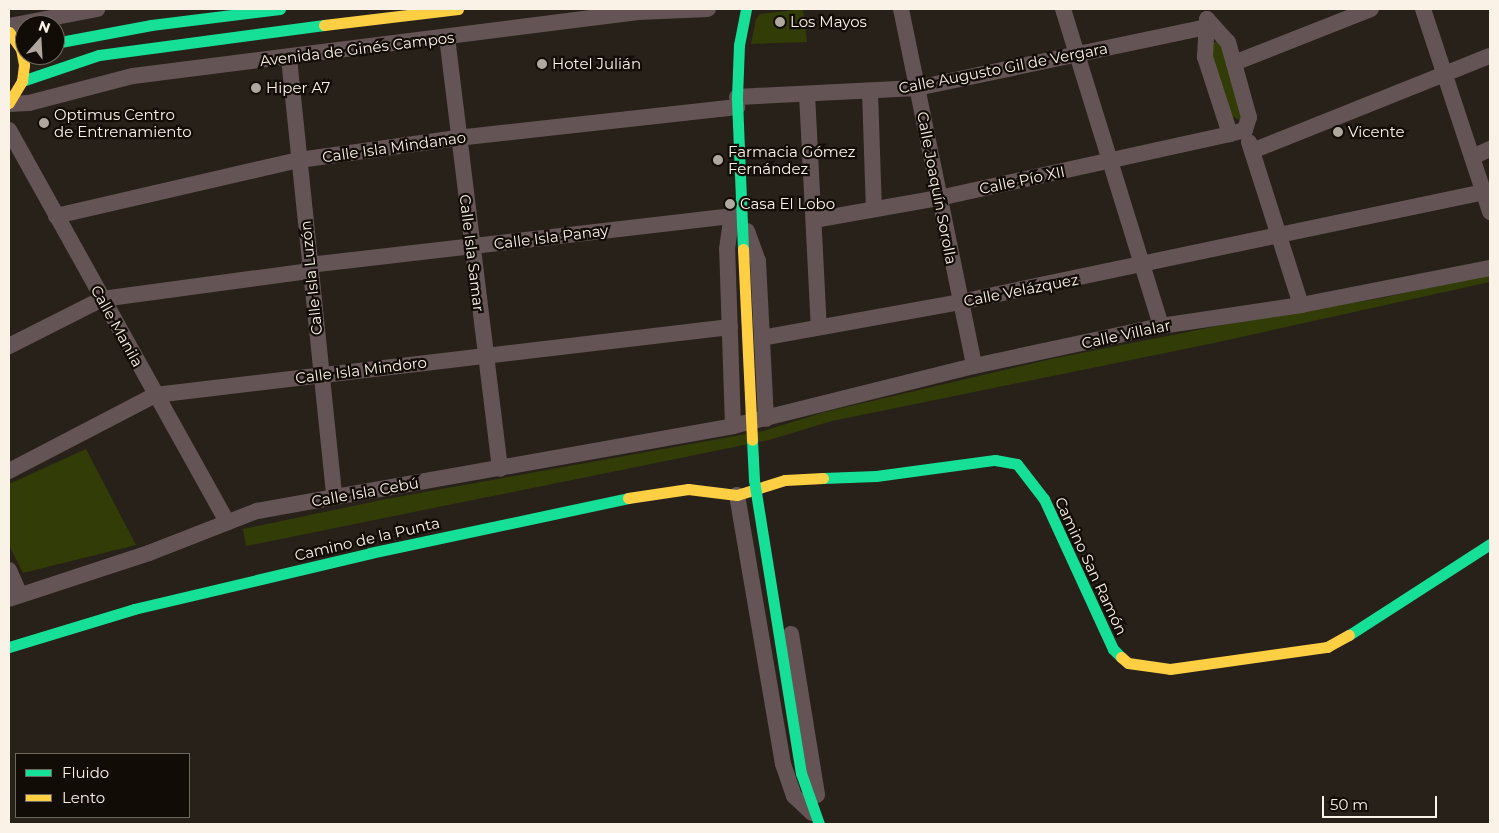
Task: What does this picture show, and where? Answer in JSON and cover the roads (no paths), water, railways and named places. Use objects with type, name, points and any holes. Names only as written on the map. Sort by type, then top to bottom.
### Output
[{"type":"street","points":[[9,103],[22,81],[24,65],[14,35],[97,9]]},
{"type":"street","points":[[65,41],[150,25],[280,9]]},
{"type":"street","name":"Avenida de Ginés Campos","points":[[22,81],[108,54],[458,9]]},
{"type":"street","name":"Avenida de Ginés Campos","points":[[9,103],[29,103],[133,76],[289,58],[638,12],[708,9]]},
{"type":"street","points":[[733,426],[727,249],[737,220],[741,196],[737,102],[738,45],[746,9]]},
{"type":"street","name":"Calle Joaquín Sorolla","points":[[901,9],[974,366]]},
{"type":"street","points":[[1063,9],[1079,55],[1141,266],[1161,326]]},
{"type":"street","points":[[1234,63],[1371,9]]},
{"type":"street","points":[[1423,9],[1490,212]]},
{"type":"street","points":[[730,17],[738,45]]},
{"type":"street","points":[[1206,18],[1228,42],[1234,63],[1249,117],[1238,132]]},
{"type":"street","points":[[1206,18],[1205,57],[1238,132],[1252,151],[1301,305]]},
{"type":"street","name":"Calle Augusto Gil de Vergara","points":[[737,102],[808,94],[917,88],[1079,55],[1206,18]]},
{"type":"street","name":"Calle Isla Samar","points":[[446,37],[457,138],[500,469]]},
{"type":"street","points":[[1252,151],[1490,56]]},
{"type":"street","name":"Calle Isla Luzón","points":[[289,58],[334,497]]},
{"type":"street","points":[[870,91],[874,209]]},
{"type":"street","points":[[808,94],[819,327]]},
{"type":"street","name":"Calle Isla Mindanao","points":[[56,216],[299,160],[737,102]]},
{"type":"street","name":"Calle Manila","points":[[9,130],[227,522]]},
{"type":"street","name":"Calle Pío XII","points":[[814,220],[939,198],[1238,132]]},
{"type":"street","points":[[1472,157],[1490,149]]},
{"type":"street","name":"Calle Velázquez","points":[[762,338],[960,302],[1141,266],[1484,192]]},
{"type":"street","points":[[737,220],[743,249],[754,480],[801,773],[818,821]]},
{"type":"street","points":[[737,220],[753,240],[758,260],[766,419]]},
{"type":"street","name":"Calle Isla Panay","points":[[9,346],[102,299],[471,246],[737,220]]},
{"type":"street","name":"Calle Villalar","points":[[733,426],[974,366],[1161,326],[1301,305],[1490,268]]},
{"type":"street","name":"Calle Isla Mindoro","points":[[9,471],[155,395],[730,327]]},
{"type":"street","name":"Calle Isla Cebú","points":[[15,597],[149,553],[258,511],[733,426]]},
{"type":"street","name":"Camino San Ramón","points":[[737,495],[768,484],[876,476],[995,460],[1018,464],[1044,499],[1113,649],[1128,664],[1150,668],[1170,669],[1327,647],[1366,625],[1490,544]]},
{"type":"street","points":[[768,484],[817,787],[818,821]]},
{"type":"street","name":"Camino de la Punta","points":[[9,647],[144,607],[370,553],[657,492],[688,489],[737,495]]},
{"type":"street","points":[[737,495],[782,764],[794,796],[818,821]]},
{"type":"street","points":[[9,570],[15,597]]},
{"type":"place","name":"Los Mayos","points":[[780,22]]},
{"type":"place","name":"Hotel Julián","points":[[542,64]]},
{"type":"place","name":"Hiper A7","points":[[256,88]]},
{"type":"place","name":"Optimus Centro de Entrenamiento","points":[[44,123]]},
{"type":"place","name":"Vicente","points":[[1338,132]]},
{"type":"place","name":"Farmacia Gómez Fernández","points":[[718,160]]},
{"type":"place","name":"Casa El Lobo","points":[[730,204]]}]
